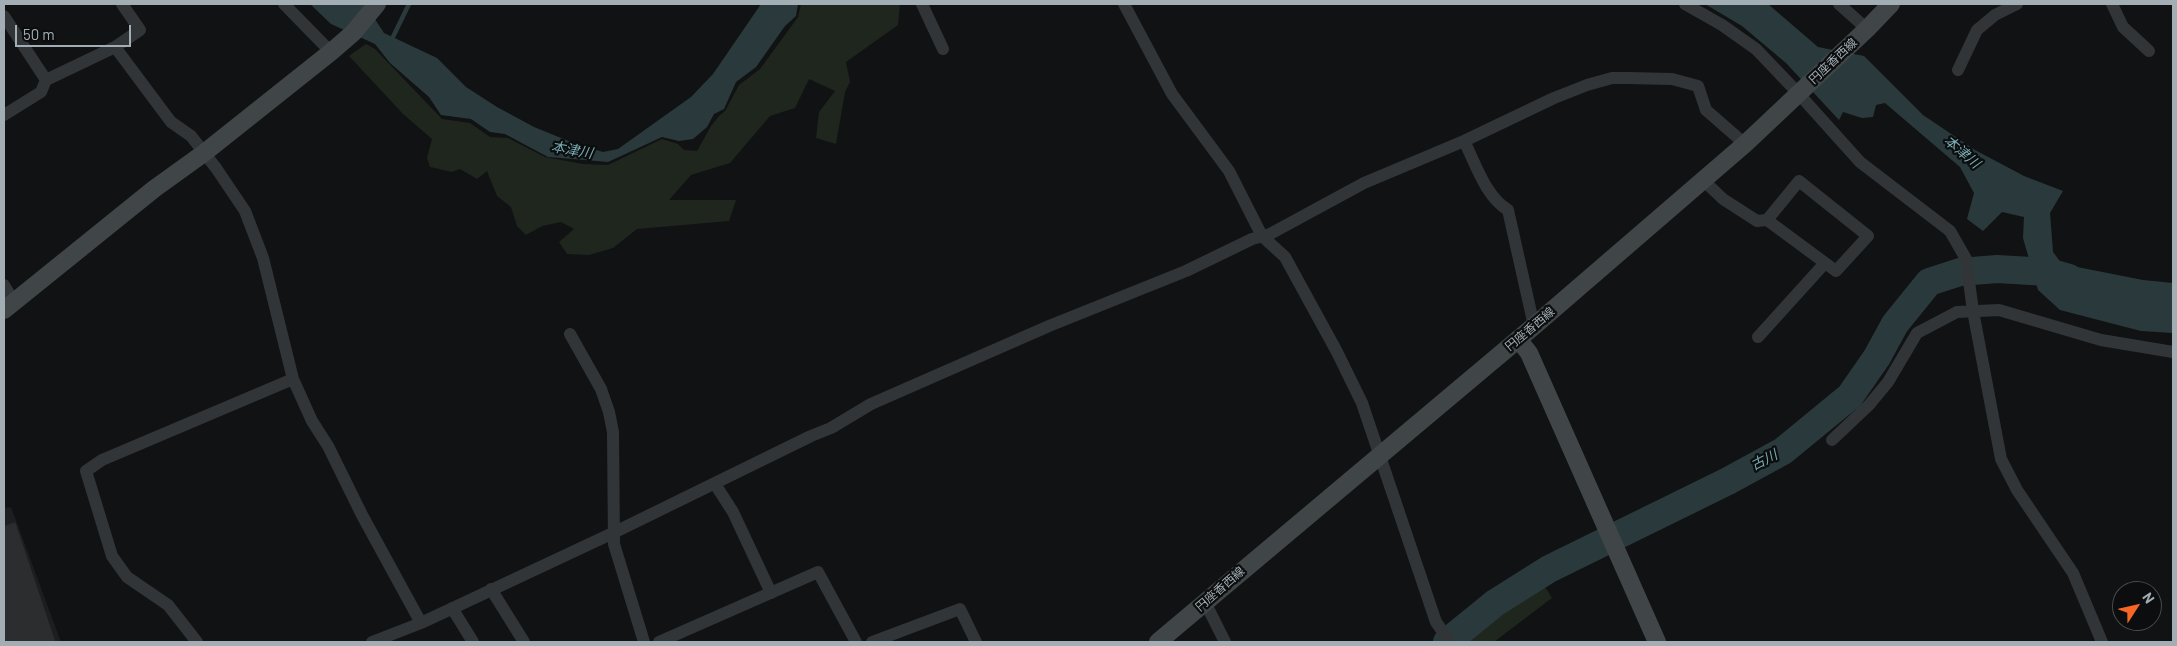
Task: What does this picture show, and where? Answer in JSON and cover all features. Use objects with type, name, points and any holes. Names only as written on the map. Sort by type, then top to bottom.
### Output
[{"type":"main road","points":[[9,306],[154,189],[204,153],[334,50],[353,33],[377,4]]},
{"type":"main road","name":"円座香西線","points":[[1167,639],[1205,602],[1534,326],[1745,144],[1891,4]]},
{"type":"main road","points":[[1518,339],[1529,354],[1617,549],[1656,642]]},
{"type":"street","points":[[4,115],[41,92],[46,80],[115,47],[140,30],[122,4]]},
{"type":"street","points":[[284,4],[334,50]]},
{"type":"street","points":[[922,4],[943,49]]},
{"type":"street","points":[[1124,4],[1172,94],[1229,171],[1262,236],[1285,257],[1298,278],[1362,403],[1436,622],[1450,642]]},
{"type":"street","points":[[1685,4],[1722,26],[1756,50],[1798,93],[1860,162],[1950,231],[1966,259],[1972,307],[2001,459],[2016,490],[2073,573],[2102,642]]},
{"type":"street","points":[[1838,4],[1867,29]]},
{"type":"street","points":[[1958,70],[1977,30],[1995,15],[2016,4]]},
{"type":"street","points":[[2112,4],[2123,27],[2150,51]]},
{"type":"street","points":[[4,16],[46,80]]},
{"type":"street","points":[[115,47],[171,122],[191,136],[245,211],[263,258],[293,379],[312,421],[328,446],[362,515],[421,623]]},
{"type":"street","points":[[372,642],[421,623],[613,533],[811,436],[832,428],[871,404],[1049,326],[1186,271],[1270,234],[1364,183],[1464,141],[1554,98],[1587,85],[1612,78],[1628,78],[1672,79],[1698,86],[1706,110],[1745,144]]},
{"type":"street","points":[[1464,141],[1489,191],[1508,210],[1534,326]]},
{"type":"street","points":[[1703,180],[1723,200],[1758,221],[1767,220],[1836,271],[1868,236],[1800,181],[1767,220]]},
{"type":"street","points":[[1758,336],[1825,263]]},
{"type":"street","points":[[4,285],[9,306]]},
{"type":"street","points":[[1832,440],[1869,405],[1888,382],[1917,333],[1957,312],[1972,307],[1999,310],[2101,340],[2173,352]]},
{"type":"street","points":[[570,334],[601,389],[614,432],[614,544],[644,642]]},
{"type":"street","points":[[198,642],[168,605],[127,577],[112,556],[86,471],[102,460],[293,379]]},
{"type":"street","points":[[714,484],[733,512],[772,593]]},
{"type":"street","points":[[659,642],[818,572],[856,642]]},
{"type":"street","points":[[491,589],[524,642]]},
{"type":"street","points":[[1205,602],[1225,642]]},
{"type":"street","points":[[452,608],[473,642]]},
{"type":"street","points":[[872,642],[960,609],[976,642]]},
{"type":"shaded area","points":[[801,4],[900,4],[898,25],[846,62],[850,82],[845,92],[836,144],[816,138],[819,112],[835,91],[809,79],[795,108],[770,116],[730,163],[691,175],[669,200],[736,200],[729,221],[637,229],[613,248],[589,255],[567,254],[559,242],[574,229],[561,222],[542,226],[526,235],[517,226],[511,207],[497,196],[487,171],[477,179],[460,169],[452,172],[430,167],[427,158],[432,139],[403,114],[349,56],[366,44],[375,49],[442,119],[470,123],[490,137],[508,138],[545,157],[583,164],[608,165],[662,139],[678,144],[684,150],[697,151],[711,126],[725,111],[739,85],[760,69],[798,17]]},
{"type":"shaded area","points":[[11,507],[61,642],[4,642],[4,508]]},
{"type":"shaded area","points":[[1542,582],[1552,598],[1494,642],[1459,642],[1458,640],[1528,589]]},
{"type":"water","name":"本津川","points":[[310,4],[365,4],[384,33],[437,58],[466,87],[497,107],[534,127],[576,144],[603,152],[618,149],[691,97],[713,74],[761,4],[798,4],[796,16],[785,26],[756,67],[736,82],[724,109],[714,114],[707,127],[693,139],[679,141],[662,137],[608,162],[548,157],[505,134],[490,132],[471,119],[441,115],[429,97],[390,63],[375,44],[331,24]]},
{"type":"water","name":"本津川","points":[[1705,4],[1768,4],[1818,47],[1864,56],[1923,115],[1975,150],[2024,176],[2063,191],[2050,213],[2053,252],[2062,264],[2143,280],[2173,283],[2173,333],[2141,331],[2060,310],[2038,290],[2023,238],[2024,217],[2002,212],[1983,231],[1967,219],[1974,193],[1960,167],[1885,103],[1876,105],[1873,117],[1862,118],[1843,112],[1839,120],[1786,63],[1742,26]]},
{"type":"building","points":[[15,523],[55,642],[4,642],[4,527]]},
{"type":"waterway","points":[[391,41],[409,4]]},
{"type":"waterway","name":"古川","points":[[1447,642],[1495,603],[1549,569],[1728,481],[1783,451],[1850,396],[1877,357],[1895,324],[1929,282],[1960,272],[1997,269],[2048,272],[2069,278]]}]
